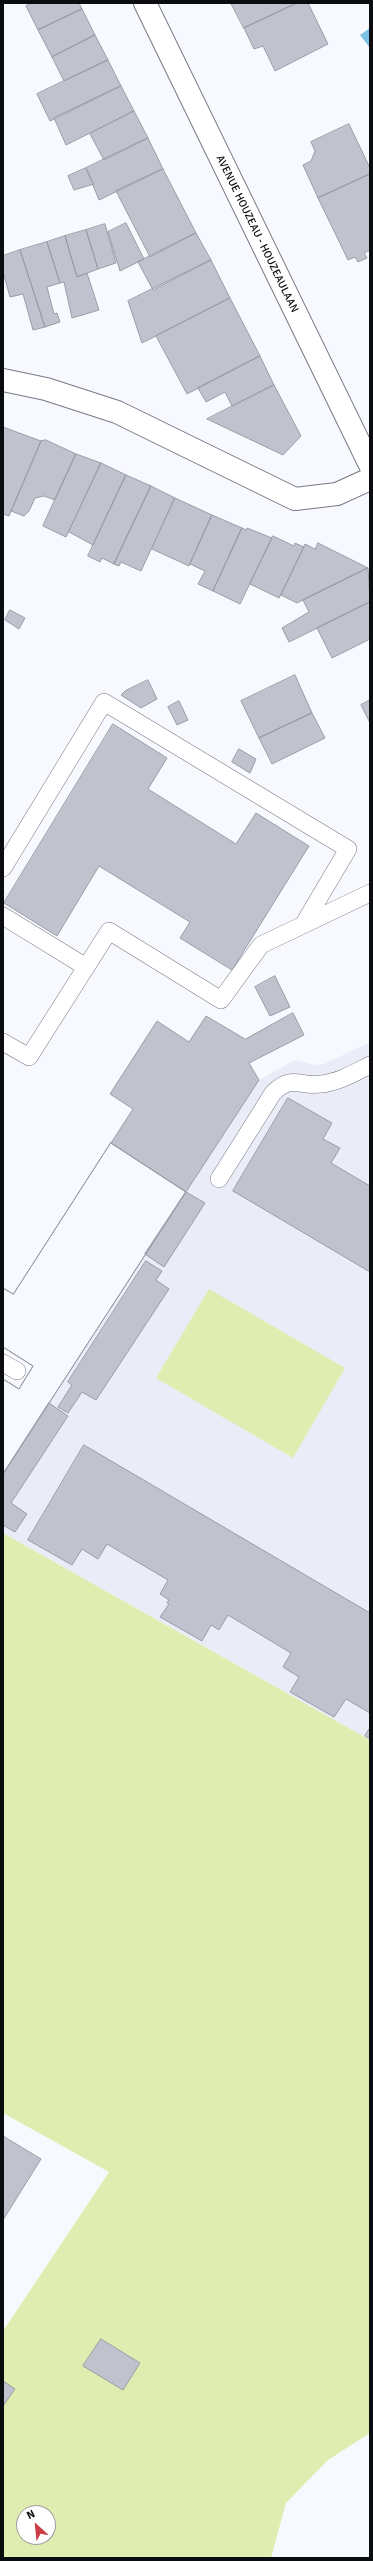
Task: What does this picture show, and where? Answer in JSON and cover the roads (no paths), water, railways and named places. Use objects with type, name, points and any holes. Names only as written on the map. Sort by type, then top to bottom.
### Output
[{"type":"street","name":"AVENUE HOUZEAU - HOUZEAULAAN","points":[[145,3],[370,464]]},
{"type":"street","points":[[3,380],[46,389],[117,412],[295,499],[337,494],[370,479]]},
{"type":"lane","points":[[3,868],[104,702],[348,849],[303,925]]},
{"type":"lane","points":[[3,1042],[29,1057],[109,931],[221,1000],[261,946],[370,893]]},
{"type":"lane","points":[[3,916],[86,967]]},
{"type":"lane","points":[[218,1179],[273,1093],[282,1084],[295,1080],[319,1085],[338,1081],[370,1065]]},
{"type":"water","points":[[370,28],[370,48],[360,35]]}]
